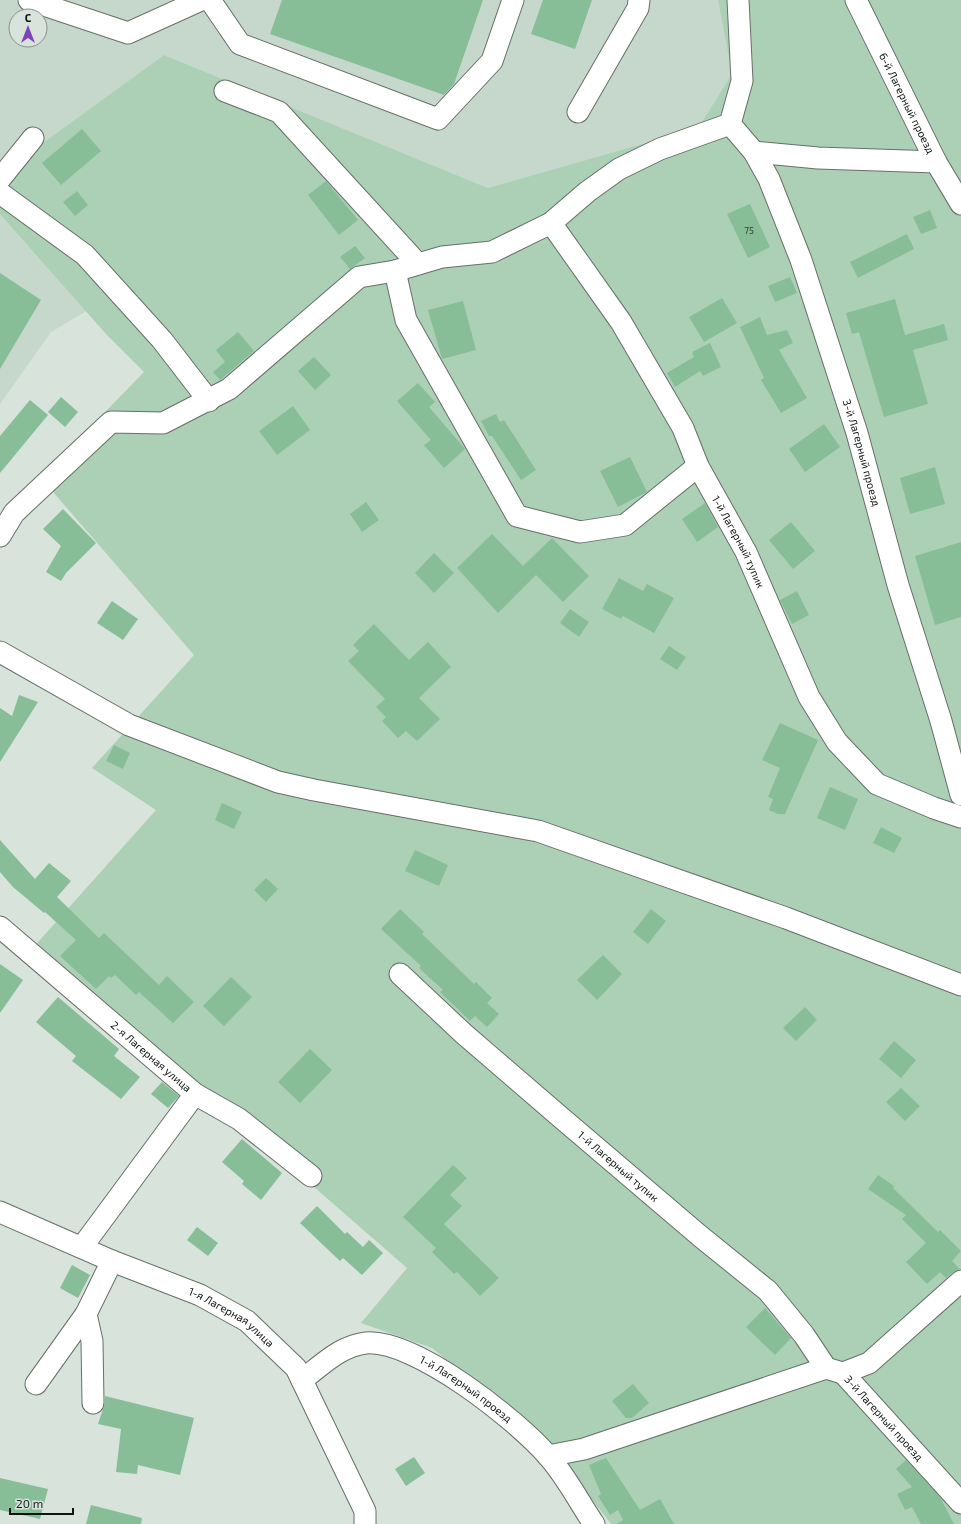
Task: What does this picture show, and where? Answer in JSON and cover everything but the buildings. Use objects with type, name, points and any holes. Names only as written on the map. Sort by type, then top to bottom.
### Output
[{"type":"street","points":[[29,0],[128,33],[202,0]]},
{"type":"street","points":[[210,0],[240,44],[438,118],[492,60],[513,0]]},
{"type":"street","points":[[578,112],[638,8],[639,0]]},
{"type":"street","points":[[0,536],[14,512],[111,422],[163,424],[209,401],[229,389],[359,277],[395,271],[442,257],[492,252],[550,223],[587,192],[619,169],[660,149],[730,124],[742,81],[738,0]]},
{"type":"street","name":"6-й Лагерный проезд","points":[[856,0],[936,162],[961,204]]},
{"type":"street","points":[[225,91],[279,112],[418,264]]},
{"type":"street","name":"3-й Лагерный проезд","points":[[730,124],[754,152],[769,179],[801,260],[857,433],[898,585],[941,721],[961,795]]},
{"type":"street","points":[[0,179],[33,138]]},
{"type":"street","points":[[754,152],[818,158],[936,162]]},
{"type":"street","points":[[0,194],[85,255],[162,340],[209,401]]},
{"type":"street","name":"1-й Лагерный тупик","points":[[550,223],[621,322],[683,428],[698,466],[746,552],[809,697],[837,742],[877,784],[934,808],[961,817]]},
{"type":"street","points":[[395,271],[406,320],[517,516],[580,532],[625,526],[698,466]]},
{"type":"street","points":[[0,652],[129,725],[278,782],[538,831],[786,918],[961,985]]},
{"type":"street","name":"2-я Лагерная улица","points":[[0,927],[194,1094],[239,1119],[311,1176]]},
{"type":"street","name":"1-й Лагерный тупик","points":[[400,974],[464,1034],[558,1115],[694,1231],[768,1291],[835,1371]]},
{"type":"street","points":[[82,1247],[194,1094]]},
{"type":"street","name":"1-я Лагерная улица","points":[[0,1212],[112,1261],[200,1295],[246,1321],[296,1368],[366,1511],[365,1524]]},
{"type":"street","points":[[36,1384],[86,1314],[112,1261]]},
{"type":"street","name":"3-й Лагерный проезд","points":[[835,1371],[869,1363],[961,1281]]},
{"type":"street","points":[[86,1314],[92,1341],[93,1403]]},
{"type":"street","name":"1-й Лагерный проезд","points":[[302,1380],[344,1348],[367,1343],[401,1349],[455,1378],[498,1410],[548,1456],[594,1524]]},
{"type":"street","points":[[548,1456],[584,1449],[835,1371]]},
{"type":"street","name":"3-й Лагерный проезд","points":[[835,1371],[961,1502]]},
{"type":"shaded area","points":[[0,0],[718,0],[732,74],[698,128],[488,188],[164,55],[0,174]]},
{"type":"shaded area","points":[[0,213],[90,309],[51,332],[0,404]]},
{"type":"green space","points":[[718,0],[961,0],[961,1524],[611,1524],[546,1440],[432,1348],[361,1323],[407,1268],[314,1187],[237,1128],[25,955],[156,810],[92,768],[194,655],[41,478],[144,372],[106,334],[0,214],[0,174],[164,55],[488,188],[698,128],[732,74]]}]
